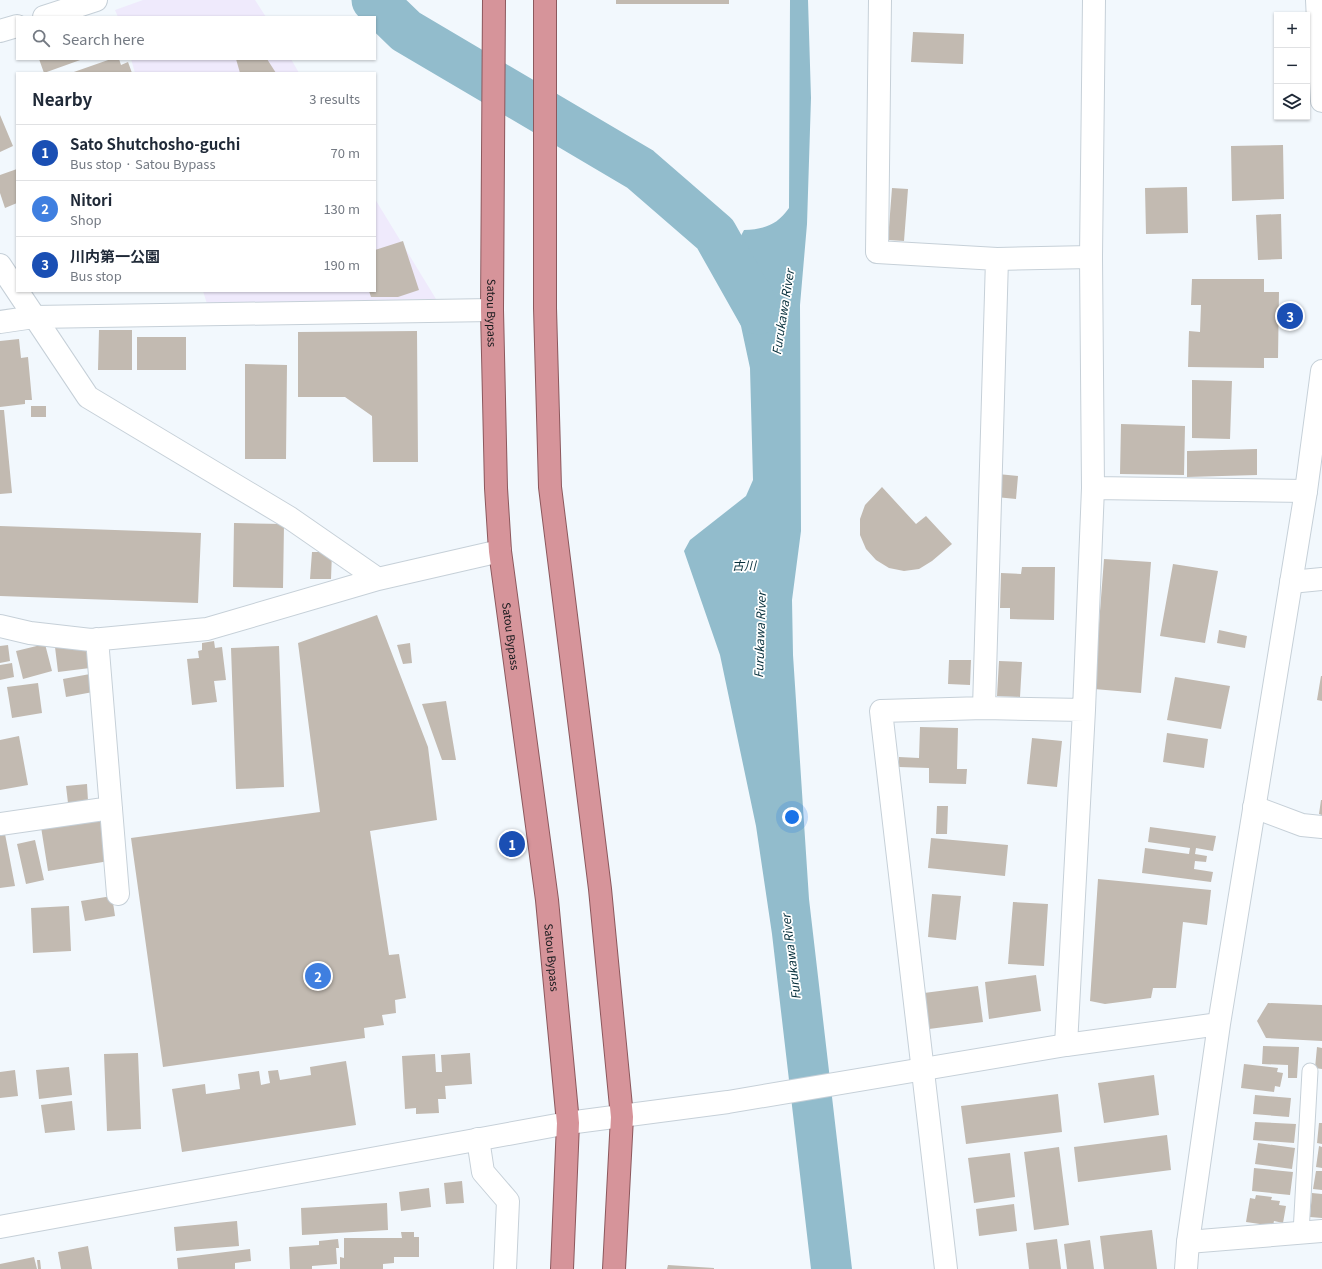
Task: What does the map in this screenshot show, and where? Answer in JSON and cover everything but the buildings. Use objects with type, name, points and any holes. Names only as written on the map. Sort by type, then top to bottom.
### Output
[{"type":"highway","points":[[545,0],[545,198],[550,487],[600,889],[622,1117],[614,1269]]},
{"type":"highway","name":"Satou Bypass","points":[[494,2],[492,310],[496,488],[500,551],[547,900],[568,1123],[562,1269]]},
{"type":"street","points":[[47,16],[96,0]]},
{"type":"street","points":[[880,0],[878,252],[997,259],[1091,257]]},
{"type":"street","points":[[1066,1045],[1084,710],[1093,488],[1091,257],[1094,0]]},
{"type":"street","points":[[1317,0],[1322,101]]},
{"type":"street","points":[[0,31],[16,26]]},
{"type":"street","points":[[984,708],[997,259]]},
{"type":"street","points":[[0,265],[16,289]]},
{"type":"street","points":[[18,292],[88,397],[290,518],[378,579]]},
{"type":"street","points":[[0,322],[34,317],[492,310]]},
{"type":"street","points":[[1186,1269],[1188,1242],[1219,1024],[1306,491],[1322,372]]},
{"type":"street","points":[[1093,488],[1306,491]]},
{"type":"street","points":[[0,626],[30,633],[97,639],[206,629],[378,579],[500,551]]},
{"type":"street","points":[[1291,582],[1322,579]]},
{"type":"street","points":[[97,639],[118,894]]},
{"type":"street","points":[[946,1269],[881,711],[984,708],[1084,710]]},
{"type":"street","points":[[1254,807],[1302,825],[1322,827]]},
{"type":"street","points":[[0,824],[110,808]]},
{"type":"street","points":[[0,1227],[568,1123],[728,1102],[1066,1045],[1219,1024]]},
{"type":"street","points":[[478,1139],[483,1172],[508,1201],[505,1269]]},
{"type":"street","points":[[1188,1242],[1322,1231]]},
{"type":"lane","points":[[1301,1233],[1310,1071]]},
{"type":"shaded area","points":[[143,0],[255,0],[265,16],[118,16],[115,10]]},
{"type":"shaded area","points":[[131,60],[292,60],[298,72],[135,72]]},
{"type":"shaded area","points":[[376,201],[436,299],[207,304],[203,292],[376,292]]},
{"type":"water","name":"古川","points":[[790,0],[808,0],[811,98],[807,224],[800,305],[801,531],[792,600],[793,655],[809,899],[852,1269],[811,1269],[772,934],[756,826],[720,655],[684,551],[690,540],[746,496],[753,480],[750,368],[741,326],[720,276],[744,230],[758,229],[770,225],[780,218],[789,208]]},
{"type":"waterway","points":[[374,0],[406,31],[640,169],[715,234],[759,312]]},
{"type":"place","name":"川内第一公園","points":[[1290,316]]},
{"type":"place","name":"Sato Shutchosho-guchi","points":[[512,844]]},
{"type":"place","name":"Nitori","points":[[318,976]]},
{"type":"water label","name":"Furukawa River","points":[[782,312]]},
{"type":"water label","name":"Furukawa River","points":[[759,635]]},
{"type":"water label","name":"Furukawa River","points":[[790,957]]}]
